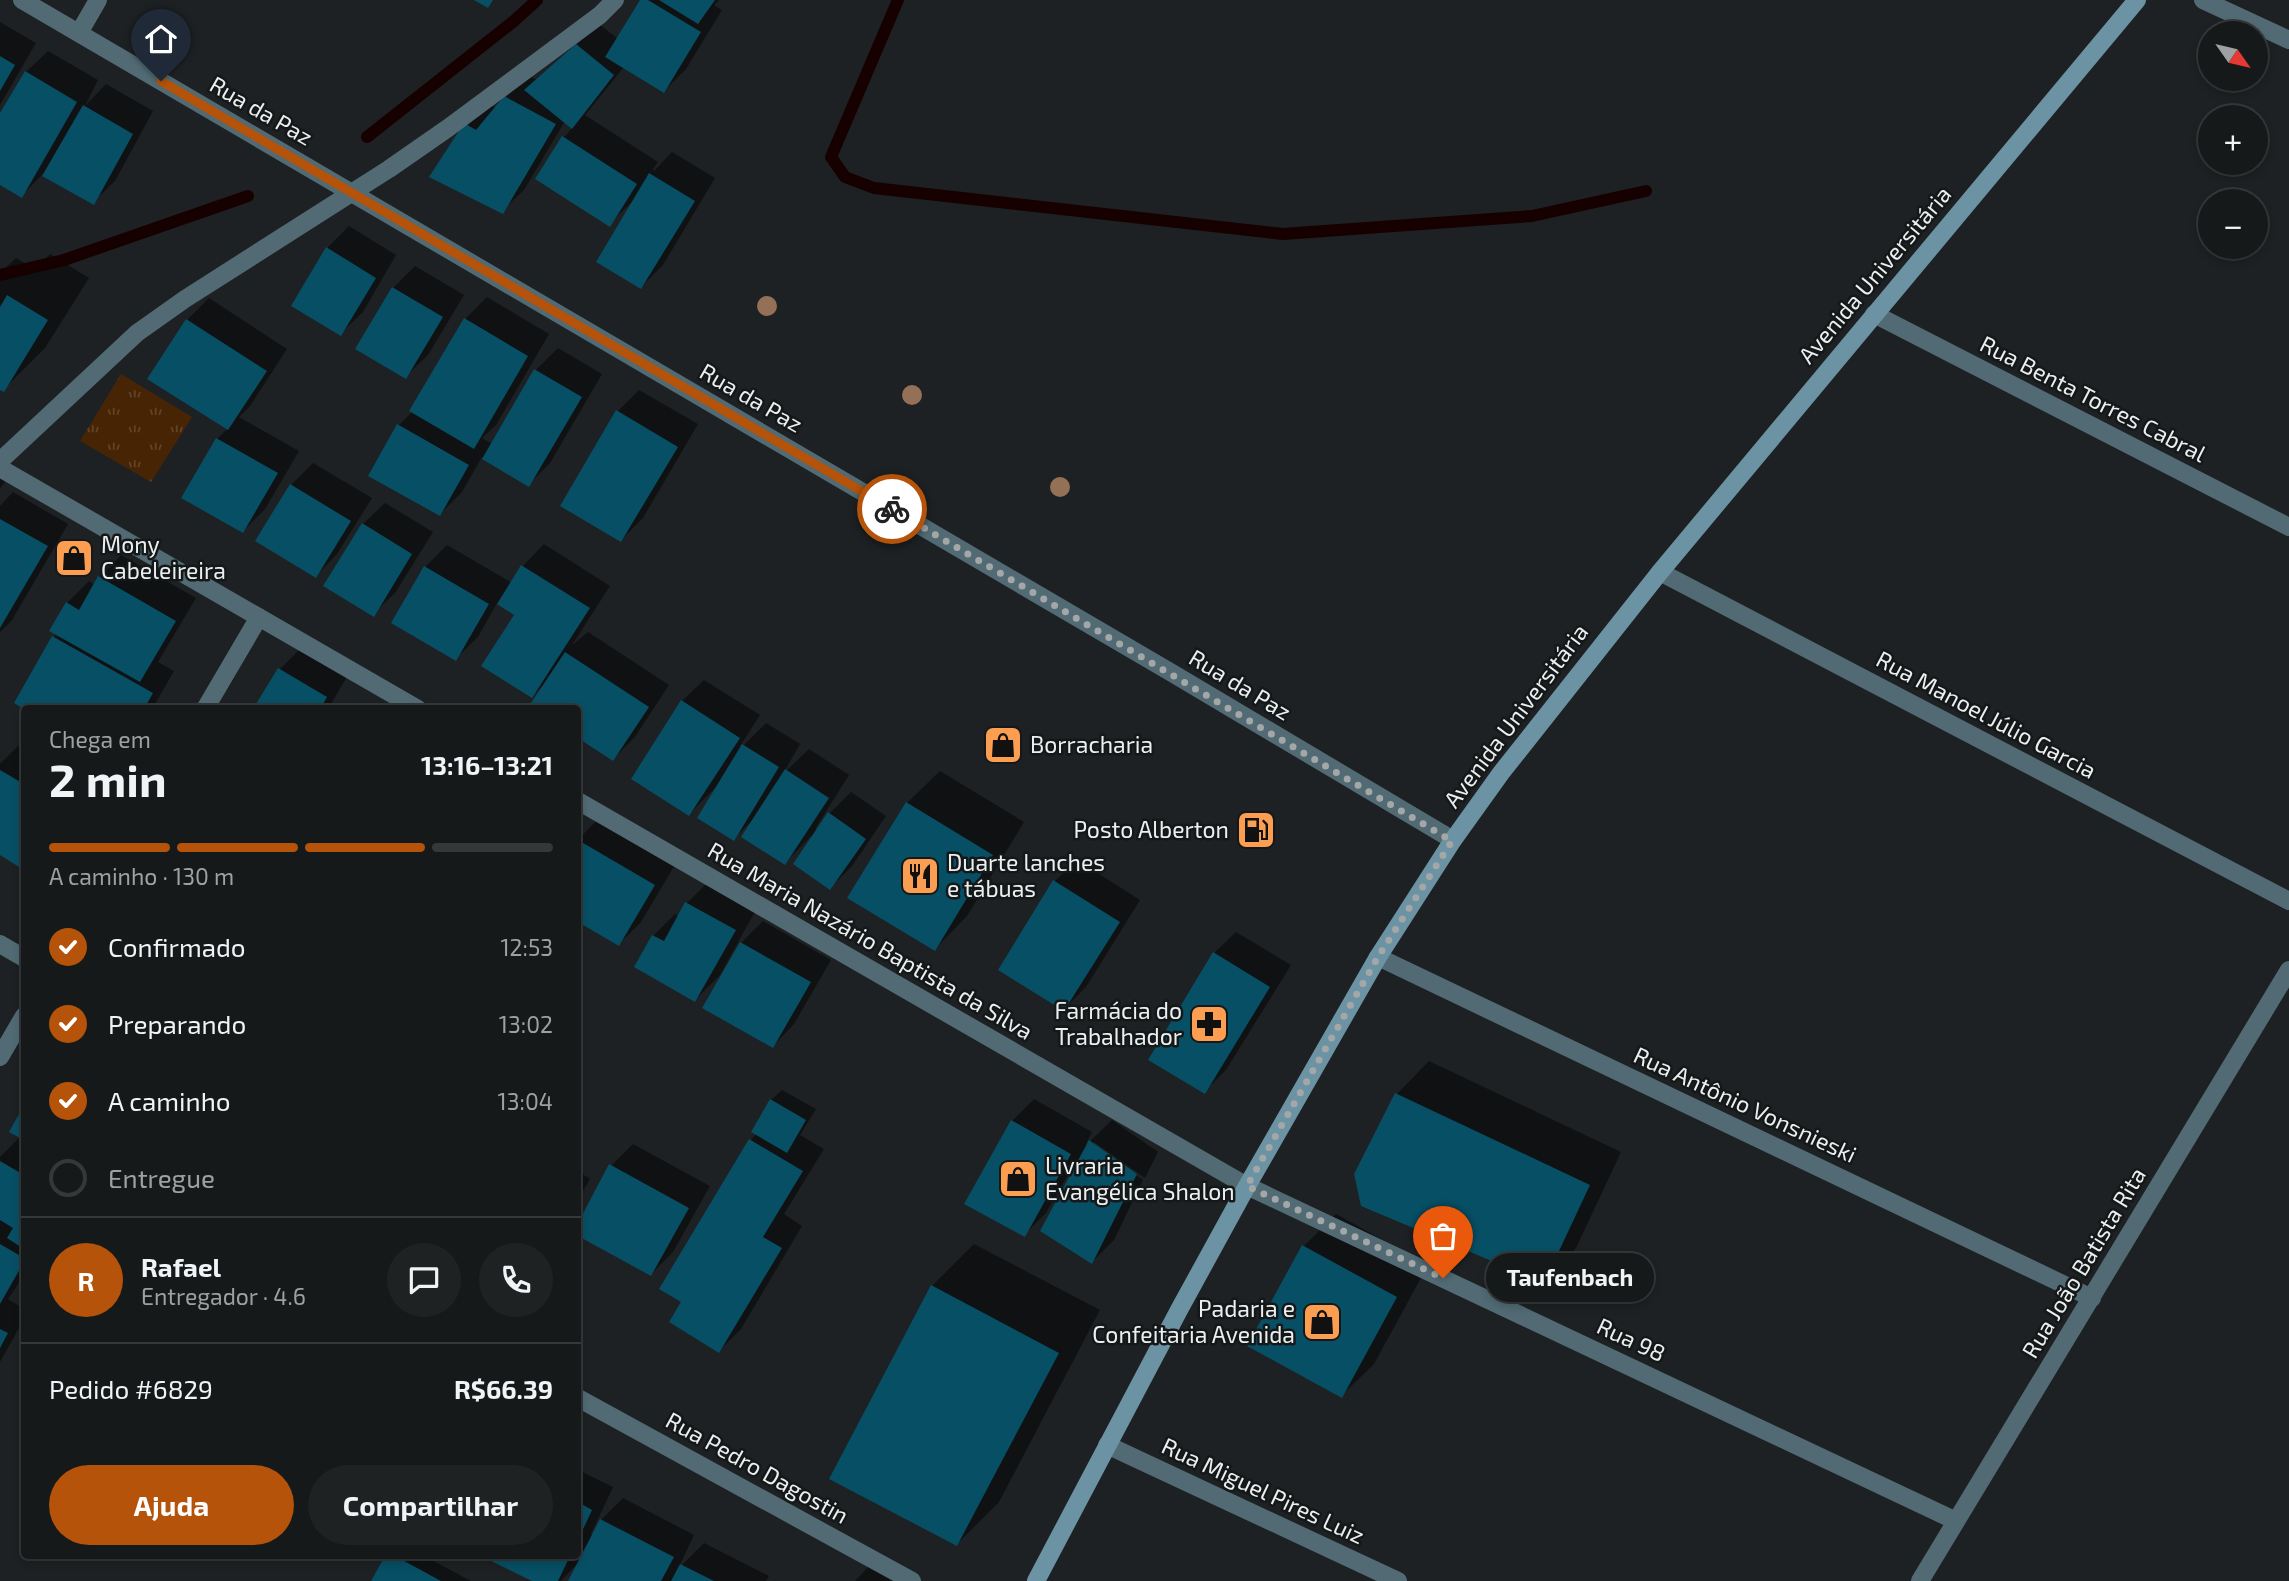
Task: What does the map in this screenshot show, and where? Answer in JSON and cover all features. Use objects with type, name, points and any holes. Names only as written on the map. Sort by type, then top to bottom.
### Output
[{"type":"main road","name":"Avenida Universitária","points":[[1042,1579],[1107,1445],[1178,1310],[1378,957],[1452,841],[1501,773],[1660,572],[2137,0]]},
{"type":"street","name":"Rua da Paz","points":[[22,0],[1172,673],[1452,841]]},
{"type":"street","points":[[79,33],[98,0]]},
{"type":"street","points":[[0,461],[137,333],[448,128],[600,15],[615,0]]},
{"type":"street","points":[[2203,0],[2289,40]]},
{"type":"street","name":"Rua Benta Torres Cabral","points":[[1874,314],[2289,527]]},
{"type":"street","points":[[0,468],[411,705]]},
{"type":"street","name":"Rua Manoel Júlio Garcia","points":[[1660,572],[2289,901]]},
{"type":"street","points":[[207,705],[259,617]]},
{"type":"street","name":"Rua Maria Nazário Baptista da Silva","points":[[581,803],[1247,1186]]},
{"type":"street","points":[[0,944],[21,956]]},
{"type":"street","name":"Rua Antônio Vonsnieski","points":[[1378,957],[2091,1297]]},
{"type":"street","name":"Rua João Batista Rita","points":[[1920,1581],[2289,970]]},
{"type":"street","points":[[0,1057],[21,1021]]},
{"type":"street","name":"Rua 98","points":[[1247,1186],[1956,1521]]},
{"type":"street","name":"Rua Pedro Dagostin","points":[[581,1400],[912,1581]]},
{"type":"street","name":"Rua Miguel Pires Luiz","points":[[1107,1445],[1398,1581]]},
{"type":"green space","points":[[121,374],[192,417],[151,482],[80,441]]},
{"type":"building","points":[[474,0],[493,0],[488,8]]},
{"type":"building","points":[[640,0],[648,0],[701,32],[664,93],[605,57]]},
{"type":"building","points":[[659,0],[715,0],[698,24]]},
{"type":"building","points":[[576,44],[614,75],[572,129],[524,90]]},
{"type":"building","points":[[0,56],[15,65],[0,91]]},
{"type":"building","points":[[25,71],[77,102],[22,198],[0,185],[0,113]]},
{"type":"building","points":[[504,96],[556,124],[503,214],[429,177],[464,123],[476,130]]},
{"type":"building","points":[[83,105],[133,134],[94,205],[42,176]]},
{"type":"building","points":[[562,136],[637,184],[610,227],[535,179]]},
{"type":"building","points":[[649,173],[695,201],[641,289],[596,262]]},
{"type":"building","points":[[326,247],[376,278],[341,336],[291,306]]},
{"type":"building","points":[[392,287],[443,317],[406,379],[355,349]]},
{"type":"building","points":[[7,295],[48,320],[4,392],[0,390],[0,307]]},
{"type":"building","points":[[464,318],[528,356],[474,449],[409,411]]},
{"type":"building","points":[[186,319],[267,371],[228,430],[147,379]]},
{"type":"building","points":[[534,369],[582,397],[529,487],[482,459]]},
{"type":"building","points":[[616,410],[678,447],[621,542],[560,506]]},
{"type":"building","points":[[397,424],[469,465],[440,516],[368,476]]},
{"type":"building","points":[[216,438],[278,473],[243,533],[181,498]]},
{"type":"building","points":[[290,484],[351,521],[316,578],[255,541]]},
{"type":"building","points":[[0,519],[48,546],[0,628]]},
{"type":"building","points":[[362,523],[412,554],[374,617],[323,586]]},
{"type":"building","points":[[521,565],[590,608],[532,698],[481,666],[514,615],[497,604]]},
{"type":"building","points":[[424,566],[489,604],[456,661],[391,623]]},
{"type":"building","points":[[98,576],[176,621],[140,682],[49,631],[66,602],[79,610]]},
{"type":"building","points":[[52,636],[153,693],[146,705],[21,705],[21,707],[14,703]]},
{"type":"building","points":[[565,652],[649,707],[613,761],[581,740],[581,705],[530,705]]},
{"type":"building","points":[[278,668],[327,697],[322,705],[255,705]]},
{"type":"building","points":[[681,700],[740,738],[689,816],[631,779]]},
{"type":"building","points":[[742,744],[779,767],[734,841],[697,818]]},
{"type":"building","points":[[785,769],[829,798],[785,865],[741,837]]},
{"type":"building","points":[[0,770],[21,782],[21,868],[0,855]]},
{"type":"building","name":"Duarte lanches e tábuas","points":[[906,802],[993,855],[935,951],[847,898]]},
{"type":"building","points":[[828,812],[866,839],[830,890],[793,864]]},
{"type":"building","points":[[581,842],[655,885],[619,946],[581,924]]},
{"type":"building","points":[[1053,880],[1120,922],[1064,1011],[998,970]]},
{"type":"building","points":[[685,902],[736,930],[695,1002],[634,967],[652,935],[664,941]]},
{"type":"building","points":[[740,942],[811,982],[773,1048],[702,1008]]},
{"type":"building","name":"Farmácia do Trabalhador","points":[[1213,952],[1270,987],[1205,1094],[1148,1060]]},
{"type":"building","points":[[1395,1093],[1590,1185],[1544,1283],[1361,1206],[1354,1174]]},
{"type":"building","points":[[770,1099],[806,1120],[787,1153],[751,1132]]},
{"type":"building","points":[[21,1110],[21,1138],[9,1132]]},
{"type":"building","name":"Livraria Evangélica Shalon","points":[[1011,1120],[1071,1154],[1025,1237],[964,1204]]},
{"type":"building","points":[[749,1139],[803,1171],[763,1237],[782,1248],[719,1353],[669,1322],[681,1302],[659,1289]]},
{"type":"building","points":[[1089,1140],[1137,1174],[1092,1264],[1040,1231]]},
{"type":"building","points":[[0,1161],[21,1173],[21,1247],[7,1238],[13,1228],[0,1220]]},
{"type":"building","points":[[609,1164],[689,1208],[651,1276],[581,1238],[581,1217]]},
{"type":"building","points":[[0,1244],[21,1256],[21,1267],[0,1304]]},
{"type":"building","name":"Padaria e Confeitaria Avenida","points":[[1302,1245],[1397,1297],[1342,1398],[1247,1346]]},
{"type":"building","points":[[931,1285],[1059,1353],[957,1546],[829,1479]]},
{"type":"building","points":[[0,1329],[8,1333],[0,1348]]},
{"type":"building","points":[[581,1504],[592,1510],[581,1534]]},
{"type":"building","points":[[600,1519],[674,1557],[661,1581],[568,1581]]},
{"type":"building","points":[[383,1559],[401,1559],[441,1581],[371,1581]]},
{"type":"building","points":[[487,1559],[569,1559],[558,1581],[532,1581]]},
{"type":"building","points":[[680,1564],[714,1581],[671,1581]]},
{"type":"waterway","points":[[367,137],[537,0]]},
{"type":"waterway","points":[[898,0],[831,157],[845,177],[874,188],[1283,234],[1532,216],[1646,191]]},
{"type":"waterway","points":[[0,275],[64,260],[248,196]]},
{"type":"way so far","points":[[892,509],[1452,841],[1378,957],[1247,1186],[1443,1278]]},
{"type":"place","name":"Mony Cabeleireira","points":[[74,558]]},
{"type":"place","name":"Borracharia","points":[[1003,745]]},
{"type":"place","name":"Posto Alberton","points":[[1256,830]]},
{"type":"place","name":"Duarte lanches e tábuas","points":[[920,876]]},
{"type":"place","name":"Farmácia do Trabalhador","points":[[1209,1024]]},
{"type":"place","name":"Livraria Evangélica Shalon","points":[[1018,1179]]},
{"type":"place","name":"Taufenbach","points":[[1443,1278]]},
{"type":"place","name":"Padaria e Confeitaria Avenida","points":[[1322,1322]]},
{"type":"route","points":[[161,81],[892,509]]}]
